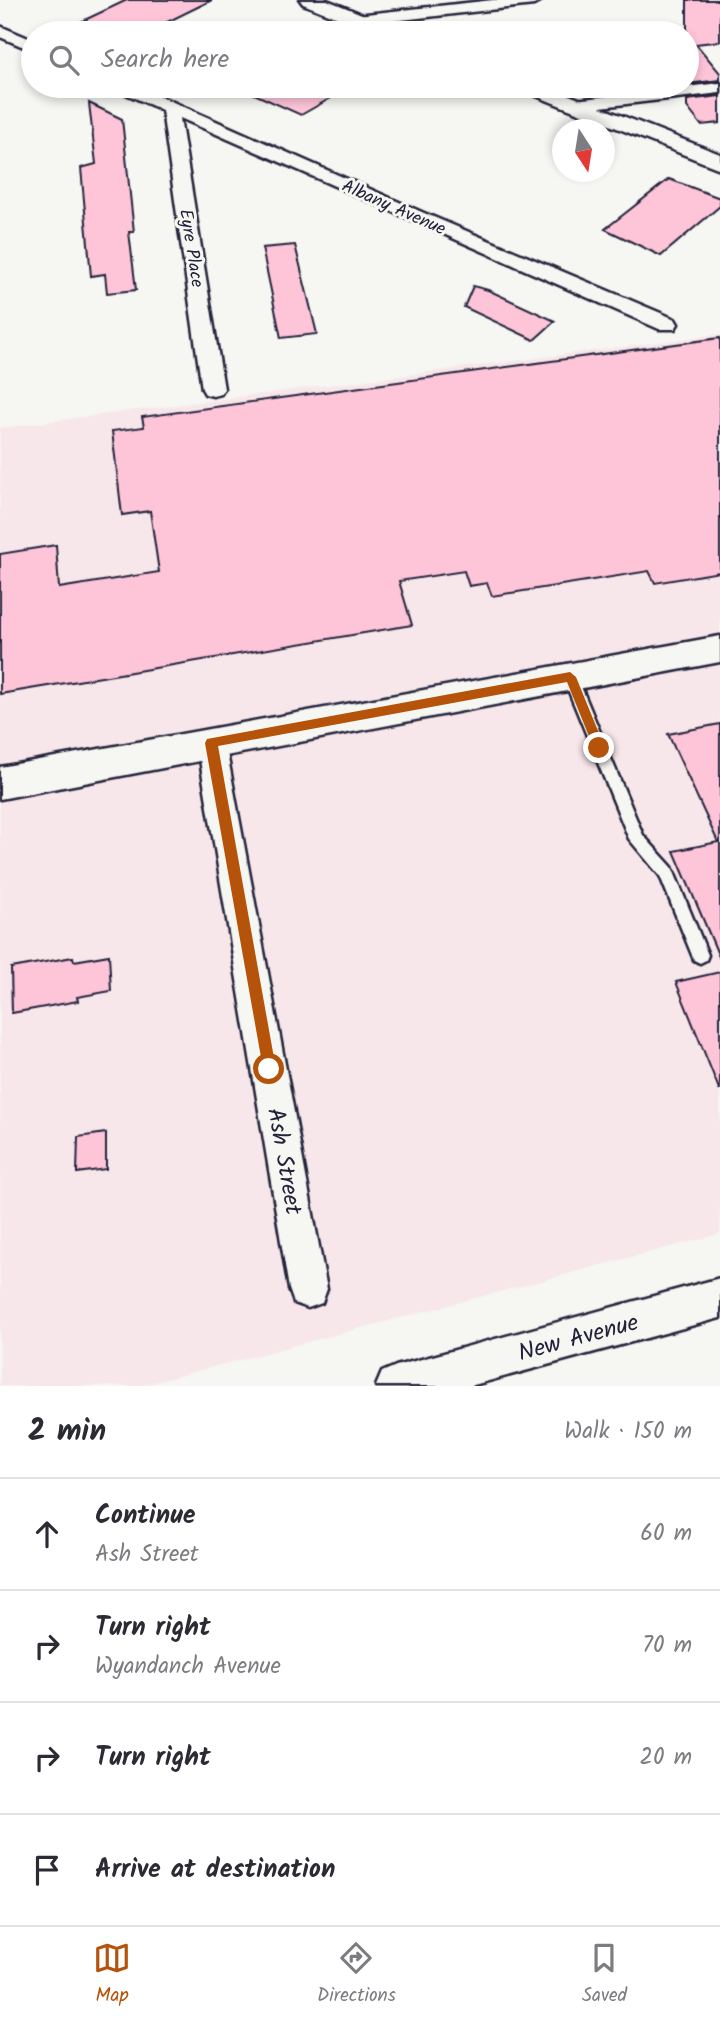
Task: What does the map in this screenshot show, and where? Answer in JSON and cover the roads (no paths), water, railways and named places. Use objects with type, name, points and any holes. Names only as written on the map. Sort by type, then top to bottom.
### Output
[{"type":"street","points":[[310,0],[358,20],[534,0]]},
{"type":"street","points":[[0,32],[21,41]]},
{"type":"street","points":[[699,90],[720,88]]},
{"type":"street","name":"Albany Avenue","points":[[150,98],[667,324]]},
{"type":"street","points":[[558,98],[720,162]]},
{"type":"street","points":[[575,105],[635,98]]},
{"type":"street","name":"Eyre Place","points":[[170,107],[213,389]]},
{"type":"street","points":[[0,783],[720,649]]},
{"type":"street","name":"Ash Street","points":[[211,743],[308,1289]]},
{"type":"street","name":"New Avenue","points":[[396,1386],[720,1298]]},
{"type":"lane","points":[[570,677],[637,839],[666,872],[700,955]]}]
